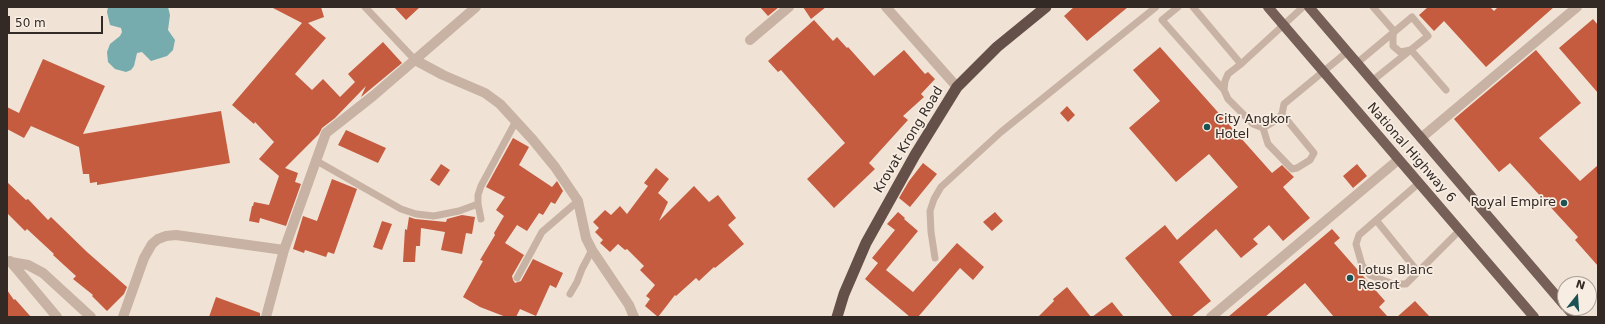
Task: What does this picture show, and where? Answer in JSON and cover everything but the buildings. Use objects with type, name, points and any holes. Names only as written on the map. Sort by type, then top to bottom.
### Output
[{"type":"highway","name":"Krovat Krong Road","points":[[837,317],[844,294],[866,243],[915,155],[957,87],[997,46],[1046,7]]},
{"type":"main road","name":"National Highway 6","points":[[1268,7],[1534,317]]},
{"type":"main road","name":"National Highway 6","points":[[1309,7],[1557,297]]},
{"type":"street","points":[[266,317],[284,250],[326,133],[373,96],[476,7]]},
{"type":"street","points":[[750,40],[789,7]]},
{"type":"street","points":[[886,7],[957,87]]},
{"type":"street","points":[[1421,138],[1577,7]]},
{"type":"street","points":[[415,60],[485,93],[500,104],[516,121],[555,167],[578,200],[586,238],[592,250],[630,305],[634,317]]},
{"type":"street","points":[[1211,317],[1398,160]]},
{"type":"street","points":[[123,317],[144,258],[152,244],[158,239],[176,235],[284,250]]},
{"type":"street","points":[[9,260],[57,317]]},
{"type":"street","points":[[9,260],[28,265],[43,273],[91,317]]},
{"type":"lane","points":[[365,7],[415,60]]},
{"type":"lane","points":[[935,258],[931,232],[930,211],[934,199],[941,187],[1001,132],[1156,7]]},
{"type":"lane","points":[[1178,7],[1162,20],[1224,90],[1228,99],[1253,124],[1262,128],[1268,144],[1292,169],[1297,168],[1310,160],[1314,152],[1282,114]]},
{"type":"lane","points":[[1193,7],[1241,64]]},
{"type":"lane","points":[[1224,90],[1228,74],[1241,64],[1303,7]]},
{"type":"lane","points":[[1373,7],[1394,31]]},
{"type":"lane","points":[[1357,63],[1412,17],[1428,36],[1372,81]]},
{"type":"lane","points":[[1394,31],[1393,46],[1400,52],[1411,50]]},
{"type":"lane","points":[[1411,50],[1446,90]]},
{"type":"lane","points":[[1262,128],[1275,121],[1282,114],[1284,104],[1347,52]]},
{"type":"lane","points":[[481,219],[478,195],[481,186],[516,121]]},
{"type":"lane","points":[[316,160],[401,209],[416,214],[434,216],[459,211],[478,204]]},
{"type":"lane","points":[[1420,183],[1358,235],[1356,244],[1362,265],[1370,275],[1393,284],[1406,284],[1460,230]]},
{"type":"lane","points":[[516,278],[542,232],[578,200]]},
{"type":"lane","points":[[1376,220],[1418,272]]},
{"type":"lane","points":[[570,294],[592,250]]},
{"type":"water","points":[[108,7],[168,7],[170,15],[168,30],[175,40],[173,50],[167,56],[151,61],[142,52],[137,53],[134,66],[131,70],[126,72],[115,69],[108,62],[107,52],[110,44],[120,36],[122,32],[121,28],[110,25],[107,12]]},
{"type":"place","name":"City Angkor Hotel","points":[[1207,127]]},
{"type":"place","name":"Royal Empire","points":[[1564,203]]},
{"type":"place","name":"Lotus Blanc Resort","points":[[1350,278]]}]
